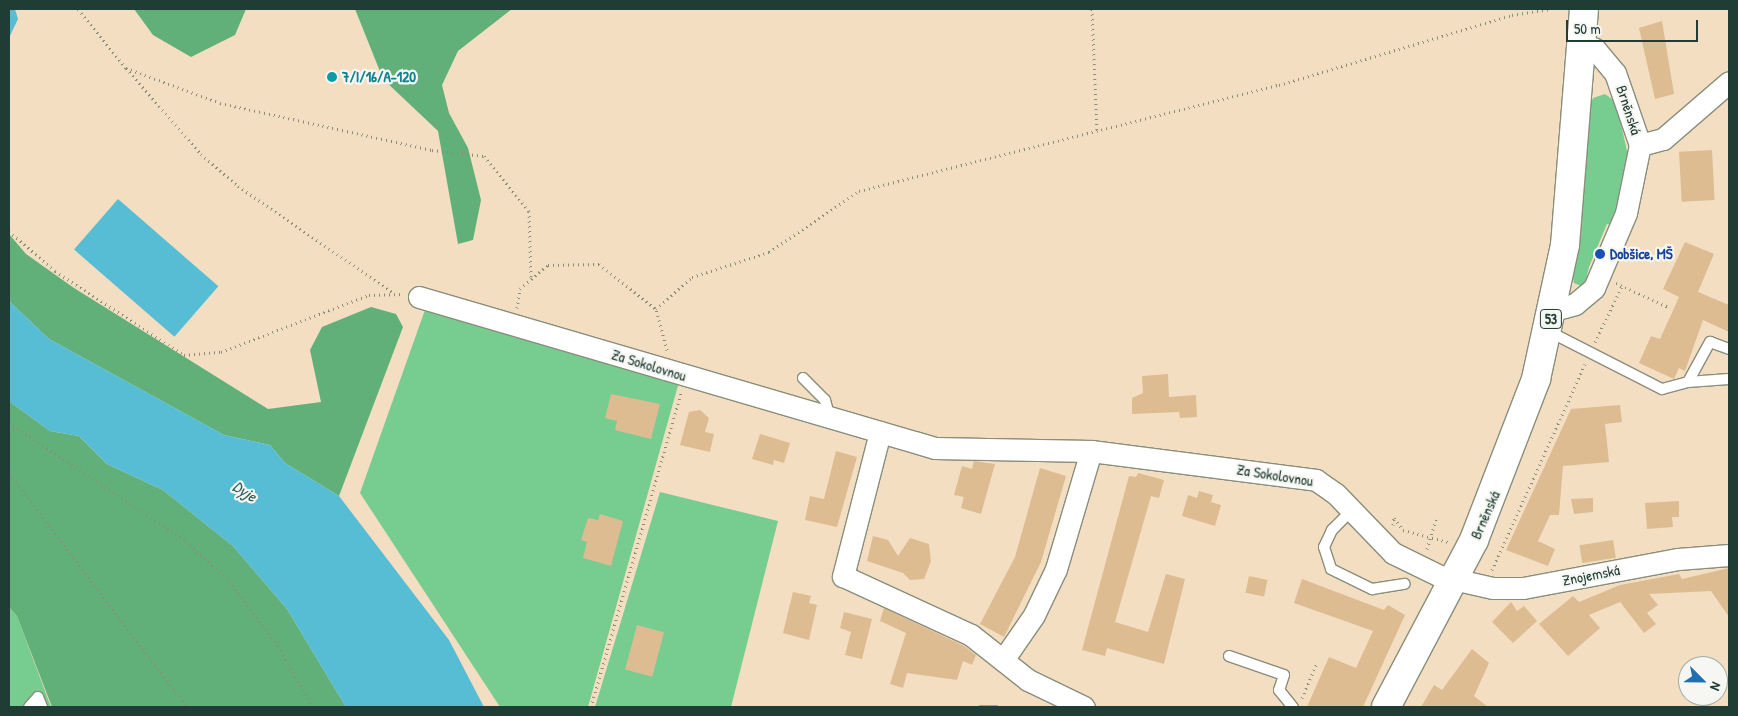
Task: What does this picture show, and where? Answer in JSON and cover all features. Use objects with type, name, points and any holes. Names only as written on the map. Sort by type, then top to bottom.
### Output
[{"type":"main road","name":"Brněnská","points":[[1386,707],[1454,579],[1514,444],[1551,321],[1568,215],[1584,9]]},
{"type":"street","name":"Brněnská","points":[[1551,321],[1594,288],[1623,222],[1640,145],[1615,73],[1595,49],[1581,43]]},
{"type":"street","points":[[1640,145],[1663,140],[1728,80]]},
{"type":"street","name":"Za Sokolovnou","points":[[419,297],[676,373],[829,415],[935,448],[1092,451],[1310,478],[1331,489],[1384,547],[1420,567],[1454,579]]},
{"type":"street","points":[[880,432],[843,576],[971,635],[1033,683],[1084,707]]},
{"type":"street","points":[[1003,660],[1034,615],[1056,569],[1092,451]]},
{"type":"street","name":"Znojemská","points":[[1454,579],[1515,589],[1678,559],[1729,555]]},
{"type":"lane","points":[[1551,321],[1614,368],[1656,388],[1673,389],[1688,382],[1729,378]]},
{"type":"lane","points":[[1688,382],[1710,342],[1729,349]]},
{"type":"lane","points":[[803,378],[825,400],[829,415]]},
{"type":"lane","points":[[1351,511],[1324,547],[1331,569],[1372,589],[1405,584]]},
{"type":"lane","points":[[1229,656],[1284,674],[1279,690],[1293,706]]},
{"type":"lane","points":[[29,707],[38,697],[42,707]]},
{"type":"path","points":[[78,9],[187,140],[231,180],[392,292]]},
{"type":"path","points":[[1092,9],[1097,131]]},
{"type":"path","points":[[656,309],[692,278],[769,252],[859,191],[1279,86],[1512,15],[1549,9]]},
{"type":"path","points":[[126,68],[220,103],[432,150],[484,156],[529,211],[530,280]]},
{"type":"path","points":[[9,231],[55,271],[184,355],[221,352],[369,295],[392,292],[419,297]]},
{"type":"path","points":[[515,325],[520,289],[548,264],[599,264],[656,309],[667,350],[676,373],[591,707]]},
{"type":"path","points":[[1612,282],[1670,308]]},
{"type":"path","points":[[1492,570],[1591,350],[1622,286]]},
{"type":"path","points":[[9,423],[161,524],[229,581],[278,646],[313,707]]},
{"type":"path","points":[[9,474],[188,707]]},
{"type":"path","points":[[1384,547],[1394,518],[1403,530],[1456,545]]},
{"type":"path","points":[[1420,567],[1432,537],[1436,519]]},
{"type":"path","points":[[1293,706],[1302,699],[1317,662]]},
{"type":"green space","points":[[134,9],[246,9],[235,35],[191,57],[153,35]]},
{"type":"green space","points":[[355,9],[512,9],[458,51],[442,85],[449,113],[468,148],[481,200],[473,240],[458,244],[438,131],[383,79]]},
{"type":"green space","points":[[1605,94],[1616,102],[1629,160],[1612,225],[1607,224],[1589,267],[1587,275],[1591,277],[1581,286],[1574,283],[1572,275],[1589,106],[1593,98]]},
{"type":"green space","points":[[9,234],[26,254],[74,288],[268,409],[321,402],[310,350],[322,327],[371,307],[396,314],[403,327],[339,496],[285,463],[270,445],[224,435],[49,339],[9,301]]},
{"type":"green space","points":[[426,307],[679,382],[588,707],[500,707],[360,493]]},
{"type":"green space","points":[[9,401],[50,431],[79,436],[107,464],[163,490],[233,546],[287,609],[346,707],[52,707],[17,616],[9,607]]},
{"type":"green space","points":[[660,492],[778,521],[731,707],[595,707]]},
{"type":"green space","points":[[9,607],[17,616],[51,707],[9,707]]},
{"type":"water","points":[[9,9],[15,9],[18,19],[9,38]]},
{"type":"water","points":[[118,199],[218,286],[174,337],[74,250]]},
{"type":"water","name":"Dyje","points":[[9,301],[49,339],[224,435],[270,445],[285,463],[339,496],[449,640],[484,707],[346,707],[287,609],[233,546],[163,490],[107,464],[79,436],[50,431],[9,401]]},
{"type":"building","points":[[1662,21],[1674,94],[1655,99],[1639,28]]},
{"type":"building","points":[[1712,150],[1715,200],[1682,202],[1679,152]]},
{"type":"building","points":[[1685,242],[1714,254],[1698,292],[1729,305],[1729,332],[1703,320],[1685,371],[1679,368],[1674,379],[1639,363],[1651,336],[1660,339],[1679,297],[1663,289]]},
{"type":"building","points":[[1168,374],[1169,397],[1196,395],[1197,417],[1180,418],[1179,412],[1132,414],[1132,398],[1143,393],[1142,376]]},
{"type":"building","points":[[611,394],[660,404],[651,439],[615,430],[617,421],[605,418]]},
{"type":"building","points":[[1620,405],[1622,422],[1605,424],[1609,462],[1563,466],[1559,515],[1550,515],[1538,541],[1555,549],[1548,566],[1506,550],[1571,409]]},
{"type":"building","points":[[700,410],[709,418],[705,432],[714,434],[710,452],[680,445],[689,412]]},
{"type":"building","points":[[760,434],[790,443],[784,463],[774,460],[773,465],[752,459]]},
{"type":"building","points":[[836,451],[857,457],[837,527],[805,520],[810,496],[824,499]]},
{"type":"building","points":[[974,461],[995,464],[981,514],[961,508],[964,497],[954,495],[962,466],[972,469]]},
{"type":"building","points":[[1040,468],[1066,476],[1041,562],[1004,637],[980,624],[1015,557]]},
{"type":"building","points":[[1138,473],[1164,480],[1159,498],[1151,496],[1115,622],[1148,632],[1166,574],[1185,579],[1164,664],[1107,648],[1105,656],[1082,650],[1129,476],[1136,477]]},
{"type":"building","points":[[1199,491],[1213,495],[1211,502],[1221,505],[1215,526],[1182,516],[1188,495],[1197,498]]},
{"type":"building","points":[[1593,498],[1593,512],[1574,514],[1571,499]]},
{"type":"building","points":[[1679,501],[1679,517],[1672,517],[1673,527],[1647,529],[1645,503]]},
{"type":"building","points":[[600,514],[623,521],[611,566],[583,558],[587,542],[581,540],[588,518],[598,520]]},
{"type":"building","points":[[873,536],[888,540],[898,556],[910,538],[929,544],[931,561],[924,579],[910,580],[903,573],[867,561]]},
{"type":"building","points":[[1613,540],[1616,558],[1582,563],[1579,545]]},
{"type":"building","points":[[1729,568],[1729,617],[1711,591],[1649,594],[1658,605],[1647,613],[1656,624],[1644,633],[1620,602],[1589,615],[1600,628],[1568,656],[1539,624],[1573,596],[1579,602],[1620,585],[1679,574],[1682,579]]},
{"type":"building","points":[[1249,576],[1268,580],[1264,597],[1245,593]]},
{"type":"building","points":[[1302,579],[1384,610],[1388,605],[1405,615],[1363,707],[1307,707],[1329,657],[1356,668],[1373,631],[1294,603]]},
{"type":"building","points":[[793,592],[811,596],[809,603],[817,605],[809,640],[783,633]]},
{"type":"building","points":[[1511,602],[1517,611],[1524,606],[1537,621],[1513,643],[1492,622]]},
{"type":"building","points":[[884,608],[964,646],[976,655],[972,665],[963,661],[957,680],[907,673],[903,688],[890,684],[906,633],[880,621]]},
{"type":"building","points":[[844,612],[872,619],[862,659],[845,655],[851,632],[840,628]]},
{"type":"building","points":[[637,625],[664,632],[652,677],[625,669]]},
{"type":"building","points":[[1472,649],[1489,663],[1474,696],[1488,707],[1421,707],[1434,685],[1442,690]]},
{"type":"waterway","points":[[980,707],[996,707]]},
{"type":"place","name":"7/I/16/A-120","points":[[332,77]]},
{"type":"place","name":"Dobšice, MŠ","points":[[1600,254]]}]
